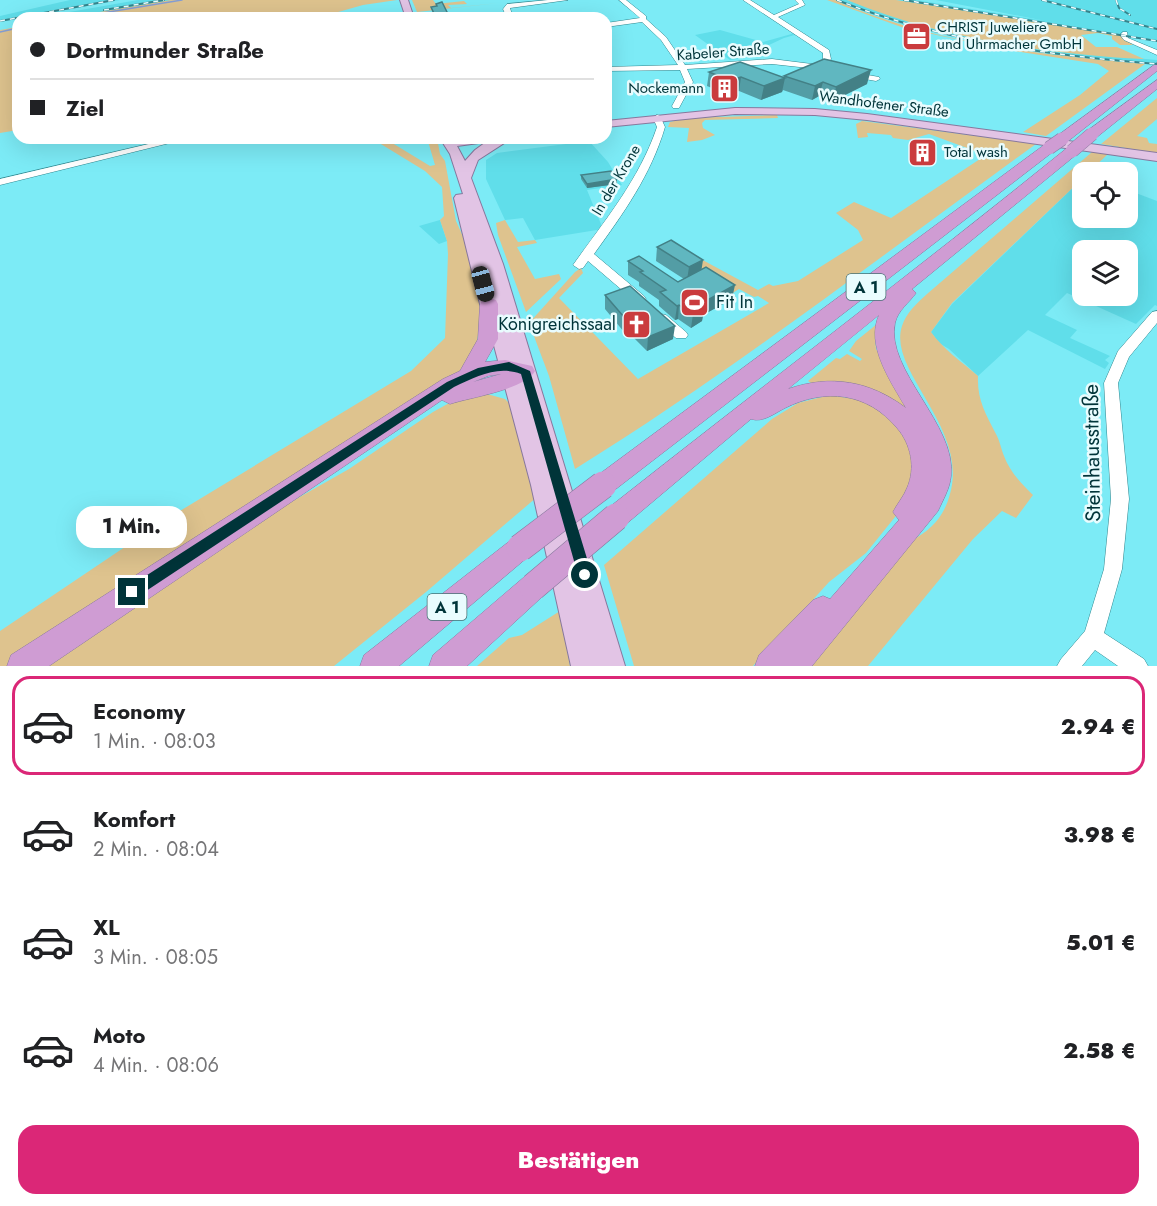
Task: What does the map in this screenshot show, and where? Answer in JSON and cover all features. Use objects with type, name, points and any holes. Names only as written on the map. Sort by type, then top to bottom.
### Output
[{"type":"highway","name":"A 1","points":[[375,666],[603,485],[1157,66]]},
{"type":"highway","name":"A 1","points":[[444,666],[616,517],[1157,83]]},
{"type":"highway","points":[[792,666],[929,503],[940,476],[936,447],[924,417],[887,348],[885,325],[895,304],[961,242]]},
{"type":"highway","points":[[467,376],[488,339],[489,304]]},
{"type":"highway","points":[[22,666],[433,396],[481,370],[516,372]]},
{"type":"highway","points":[[39,666],[190,563],[433,404],[516,372]]},
{"type":"highway","points":[[720,433],[801,391],[836,387],[869,396],[898,412],[917,435],[923,456],[923,474],[917,499],[854,576],[770,666]]},
{"type":"main road","name":"Wandhofener Straße","points":[[612,123],[735,111],[844,114],[1157,157]]},
{"type":"main road","points":[[449,144],[449,155],[489,304],[516,372],[611,666]]},
{"type":"main road","points":[[451,144],[465,177],[495,264],[516,372],[585,666]]},
{"type":"main road","points":[[465,177],[466,169],[473,157],[493,144]]},
{"type":"street","points":[[507,12],[507,6],[565,0]]},
{"type":"street","points":[[621,0],[637,10],[644,17],[643,20]]},
{"type":"street","points":[[746,0],[826,52],[827,59],[822,67]]},
{"type":"street","points":[[774,17],[803,4],[798,0]]},
{"type":"street","points":[[612,24],[647,21],[665,42],[684,68],[689,82],[675,106]]},
{"type":"street","points":[[1125,33],[1123,36],[1126,39],[1157,53]]},
{"type":"street","name":"Kabeler Straße","points":[[612,69],[652,71],[759,61],[832,69]]},
{"type":"street","points":[[843,72],[876,80]]},
{"type":"street","name":"In der Krone","points":[[579,265],[623,206],[650,161],[661,127],[657,118]]},
{"type":"street","points":[[0,182],[160,144]]},
{"type":"street","points":[[587,254],[681,335]]},
{"type":"street","name":"Steinhausstraße","points":[[1068,666],[1093,637],[1113,569],[1120,499],[1111,383],[1115,365],[1125,350],[1157,315]]},
{"type":"street","points":[[1093,637],[1137,666]]},
{"type":"shaded area","points":[[70,0],[120,0],[55,12],[18,12]]},
{"type":"shaded area","points":[[138,0],[175,0],[103,12],[69,12]]},
{"type":"shaded area","points":[[171,0],[397,0],[363,5],[338,12],[100,12]]},
{"type":"shaded area","points":[[412,0],[433,0],[436,4],[464,1],[467,4],[448,5],[451,8],[498,3],[417,12]]},
{"type":"shaded area","points":[[827,0],[835,0],[871,15],[947,37],[1026,51],[1145,64],[1046,136],[1023,132],[1080,95],[1109,71],[1098,64],[1002,49],[904,28]]},
{"type":"shaded area","points":[[835,0],[847,0],[895,17],[981,38],[1079,53],[1157,60],[1157,65],[1056,55],[976,41],[904,25]]},
{"type":"shaded area","points":[[847,0],[896,0],[1120,35],[1133,45],[1120,45],[1112,39],[1112,36],[1098,33],[1081,35],[1096,47],[1117,47],[1144,59],[1069,53],[993,42],[918,25]]},
{"type":"shaded area","points":[[896,0],[916,0],[1046,21],[936,0],[1157,0],[1157,41],[1126,36],[1127,34],[1121,33],[1120,35]]},
{"type":"shaded area","points":[[12,13],[12,20],[0,22],[0,16]]},
{"type":"shaded area","points":[[12,28],[12,131],[0,133],[0,30]]},
{"type":"shaded area","points":[[720,30],[763,42],[798,34],[739,59],[730,60],[695,35]]},
{"type":"shaded area","points":[[1157,98],[1157,119],[1137,136],[1147,138],[1149,143],[1157,144],[1157,153],[1101,144]]},
{"type":"shaded area","points":[[777,115],[778,118],[705,120],[702,123],[703,128],[715,135],[687,142],[689,128],[668,127],[670,122],[687,118]]},
{"type":"shaded area","points":[[862,121],[1036,144],[751,352],[575,469],[549,376],[529,323],[575,272],[581,268],[583,273],[559,298],[638,379],[769,303],[739,289],[728,296],[696,276],[686,251],[758,290],[769,284],[773,286],[798,281],[863,240],[858,230],[836,213],[854,202],[891,218],[986,155],[929,134],[908,140],[893,138],[891,135],[867,133],[868,137],[858,138],[856,124]]},
{"type":"shaded area","points":[[381,144],[394,144],[430,166],[435,165],[429,144],[438,144],[440,154],[445,161],[456,221],[465,241],[481,311],[476,351],[459,372],[15,666],[0,666],[0,631],[165,520],[411,371],[445,338],[448,254],[447,241],[440,220],[444,216],[442,187],[425,171]]},
{"type":"shaded area","points":[[566,144],[592,144],[608,162],[622,185],[587,190],[603,229],[535,240],[523,218],[505,220],[486,179],[486,160],[497,153]]},
{"type":"shaded area","points":[[1092,152],[1108,154],[1100,162],[1080,162]]},
{"type":"shaded area","points":[[1072,169],[1072,188],[952,303],[931,332],[947,350],[978,376],[982,406],[1006,462],[1033,495],[1016,518],[1002,511],[973,539],[868,666],[802,666],[911,541],[936,522],[950,494],[953,469],[948,446],[939,423],[906,362],[901,343],[902,326],[906,317],[927,294]]},
{"type":"shaded area","points":[[1072,189],[1072,228],[1138,228],[1138,194],[1157,201],[1157,306],[1155,305],[1136,324],[1096,306],[1138,306],[1138,240],[1072,240],[1072,295],[1067,293],[1045,315],[1077,330],[1070,338],[1110,356],[1105,360],[1109,363],[1105,369],[1028,330],[978,376],[949,349],[939,343],[931,332],[952,304]]},
{"type":"shaded area","points":[[440,220],[447,241],[439,244],[419,226]]},
{"type":"shaded area","points":[[505,220],[518,242],[535,240],[537,243],[517,247],[535,279],[559,274],[561,279],[526,312],[498,235],[496,223]]},
{"type":"shaded area","points":[[877,324],[876,349],[911,404],[906,412],[816,386],[808,381],[836,358],[840,359],[847,354],[860,361],[862,359],[849,351],[856,341]]},
{"type":"shaded area","points":[[487,394],[505,399],[510,404],[537,497],[426,592],[334,666],[45,666],[282,507],[349,469],[433,412],[451,402]]},
{"type":"shaded area","points":[[830,395],[867,401],[915,440],[912,496],[866,553],[829,582],[753,666],[634,666],[604,565],[772,419],[798,403]]},
{"type":"shaded area","points":[[560,611],[570,666],[477,666],[509,638],[522,635]]},
{"type":"building","points":[[442,2],[447,12],[433,12],[431,7],[437,6],[436,4]]},
{"type":"building","points":[[824,59],[871,70],[836,87],[823,82],[815,86],[784,76]]},
{"type":"building","points":[[740,62],[785,78],[764,86],[741,77],[729,80],[709,72]]},
{"type":"building","points":[[611,171],[617,179],[587,184],[581,175]]},
{"type":"building","points":[[671,240],[703,260],[689,267],[657,247]]},
{"type":"building","points":[[639,256],[678,282],[706,267],[735,285],[700,304],[705,307],[693,314],[677,306],[660,292],[666,290],[628,261]]},
{"type":"building","points":[[630,286],[675,326],[648,337],[634,323],[630,324],[605,295]]},
{"type":"waterway","points":[[109,12],[182,0]]},
{"type":"waterway","points":[[0,32],[12,29]]},
{"type":"railway","points":[[49,12],[114,0]]},
{"type":"railway","points":[[104,10],[164,0]]},
{"type":"railway","points":[[837,0],[915,26],[994,44],[1075,56],[1157,64]]},
{"type":"railway","points":[[904,0],[1157,41]]},
{"type":"railway","points":[[1042,0],[1157,29]]},
{"type":"railway","points":[[1116,0],[1119,8],[1130,15]]},
{"type":"railway","points":[[0,21],[12,19]]},
{"type":"place","name":"CHRIST Juweliere und Uhrmacher GmbH","points":[[916,36]]},
{"type":"place","name":"Nockemann","points":[[725,88]]},
{"type":"place","name":"Total wash","points":[[923,152]]},
{"type":"place","name":"Fit In","points":[[695,302]]},
{"type":"place","name":"Königreichssaal","points":[[637,324]]},
{"type":"route","points":[[132,592],[450,384],[481,370],[509,366],[525,371],[585,575]]}]
